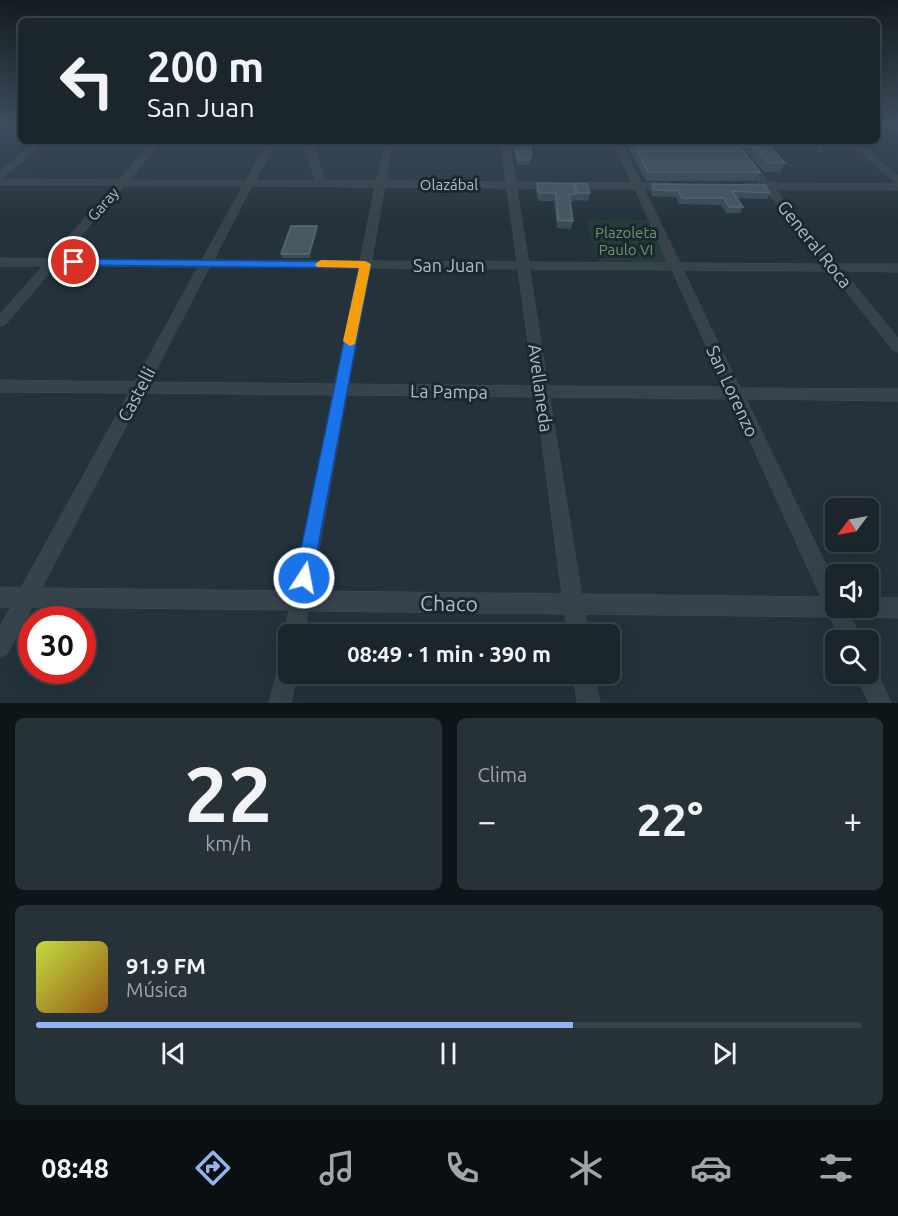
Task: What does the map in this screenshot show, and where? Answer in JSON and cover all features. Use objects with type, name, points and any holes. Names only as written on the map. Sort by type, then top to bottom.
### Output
[{"type":"street","points":[[0,176],[24,157]]},
{"type":"street","name":"Garay","points":[[0,322],[144,157]]},
{"type":"street","name":"Castelli","points":[[0,647],[263,157]]},
{"type":"street","points":[[313,157],[321,184]]},
{"type":"street","points":[[296,624],[386,157]]},
{"type":"street","name":"Avellaneda","points":[[508,157],[577,624]]},
{"type":"street","name":"San Lorenzo","points":[[624,157],[825,587]]},
{"type":"street","name":"General Roca","points":[[744,157],[898,347]]},
{"type":"street","points":[[870,157],[898,181]]},
{"type":"street","name":"Olazábal","points":[[0,182],[674,186]]},
{"type":"street","points":[[733,186],[898,187]]},
{"type":"street","name":"San Juan","points":[[0,262],[898,268]]},
{"type":"street","name":"La Pampa","points":[[0,386],[898,395]]},
{"type":"street","name":"Chaco","points":[[0,597],[825,608]]},
{"type":"street","name":"Chaco","points":[[879,608],[898,608]]},
{"type":"street","points":[[280,703],[284,684]]},
{"type":"street","points":[[586,684],[589,703]]},
{"type":"street","points":[[871,684],[880,703]]},
{"type":"green space","name":"Plazoleta Paulo VI","points":[[586,220],[649,220],[668,262],[599,262]]},
{"type":"building","points":[[517,157],[529,157],[530,160],[518,160]]},
{"type":"building","points":[[640,157],[748,157],[760,172],[648,172]]},
{"type":"building","points":[[762,157],[780,157],[785,163],[768,163]]},
{"type":"building","points":[[537,183],[574,184],[576,194],[569,194],[573,221],[558,220],[556,193],[539,193]]},
{"type":"building","points":[[575,183],[587,184],[590,193],[577,193]]},
{"type":"building","points":[[652,184],[765,185],[770,193],[732,191],[743,207],[729,207],[724,198],[682,198],[678,191],[654,190]]},
{"type":"building","points":[[291,226],[317,226],[309,254],[281,254]]},
{"type":"slow traffic","points":[[321,264],[365,264],[350,341]]},
{"type":"route","points":[[74,262],[365,264],[304,578]]}]
